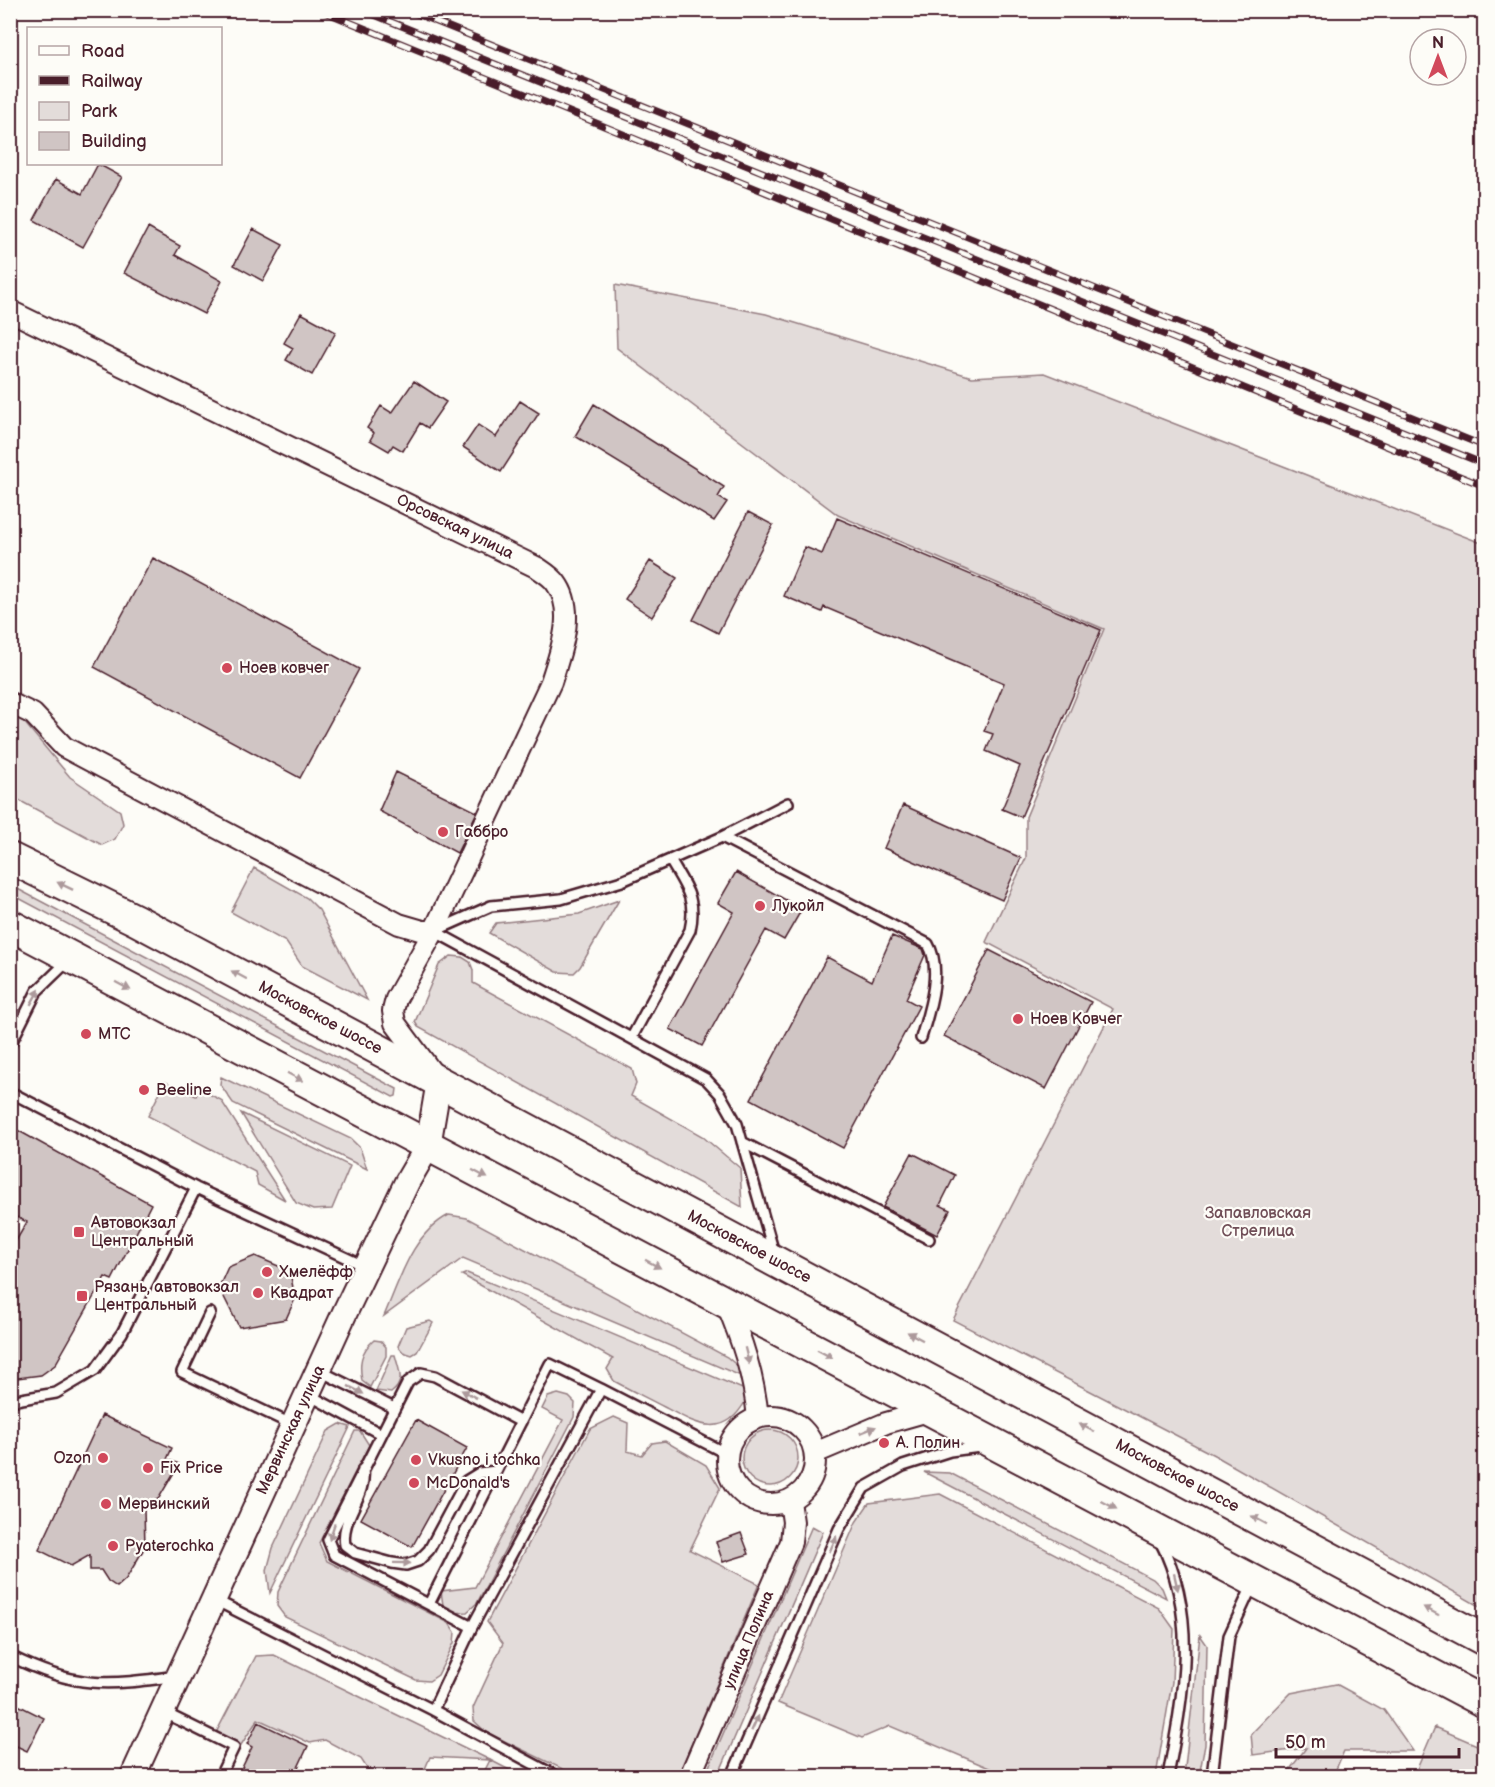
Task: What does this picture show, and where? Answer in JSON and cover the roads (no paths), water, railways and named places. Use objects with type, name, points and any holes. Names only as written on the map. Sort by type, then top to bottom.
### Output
[{"type":"main road","name":"Московское шоссе","points":[[10,858],[136,920],[1484,1639]]},
{"type":"main road","points":[[10,925],[1485,1702]]},
{"type":"street","name":"Орсовская улица","points":[[10,311],[538,567],[555,581],[564,597],[566,615],[563,644],[551,682],[434,931],[396,999],[393,1011],[395,1023],[439,1081]]},
{"type":"street","points":[[10,703],[33,714],[64,747],[399,924],[423,931],[434,931]]},
{"type":"street","name":"Мервинская улица","points":[[133,1776],[366,1267],[407,1182],[428,1146],[439,1081]]},
{"type":"street","points":[[726,1302],[745,1346],[755,1389],[758,1418]]},
{"type":"street","points":[[815,1454],[886,1423],[932,1410]]},
{"type":"street","points":[[771,1416],[795,1423],[812,1442],[815,1454],[815,1468],[802,1492],[790,1501],[776,1505],[763,1504],[739,1492],[727,1468],[727,1454],[737,1431],[758,1418],[771,1416]]},
{"type":"street","name":"улица Полина","points":[[690,1776],[791,1542],[793,1522],[790,1501]]},
{"type":"lane","points":[[434,931],[482,909],[571,897],[622,880],[722,837],[788,803]]},
{"type":"lane","points":[[722,837],[928,944],[933,952],[932,992],[921,1038]]},
{"type":"lane","points":[[632,1037],[690,930],[694,912],[691,896],[670,860]]},
{"type":"lane","points":[[434,931],[706,1079],[731,1111],[776,1261]]},
{"type":"lane","points":[[10,1045],[37,991],[71,958]]},
{"type":"lane","points":[[10,1092],[196,1188],[366,1267]]},
{"type":"lane","points":[[742,1142],[929,1239]]},
{"type":"lane","points":[[10,1401],[56,1393],[94,1370],[122,1333],[196,1188]]},
{"type":"lane","points":[[210,1312],[182,1372],[293,1425]]},
{"type":"lane","points":[[429,1604],[550,1364],[727,1454]]},
{"type":"lane","points":[[318,1370],[394,1408]]},
{"type":"lane","points":[[472,1627],[334,1555],[328,1540],[408,1382],[421,1373],[435,1376],[521,1422]]},
{"type":"lane","points":[[434,1710],[472,1627],[601,1389]]},
{"type":"lane","points":[[307,1394],[381,1434]]},
{"type":"lane","points":[[732,1776],[839,1528],[864,1488],[903,1466],[950,1451],[996,1444]]},
{"type":"lane","points":[[363,1469],[365,1482],[343,1533],[345,1545],[355,1553],[406,1565],[418,1562],[429,1551],[466,1481],[479,1473],[496,1471]]},
{"type":"lane","points":[[1153,1528],[1172,1564],[1184,1614],[1186,1671],[1168,1776]]},
{"type":"lane","points":[[1212,1776],[1229,1636],[1254,1582]]},
{"type":"lane","points":[[214,1600],[434,1710],[556,1776]]},
{"type":"lane","points":[[10,1656],[44,1673],[73,1681],[104,1684],[179,1676]]},
{"type":"lane","points":[[163,1712],[234,1747],[220,1776]]},
{"type":"railway","points":[[320,10],[1484,486]]},
{"type":"railway","points":[[362,10],[1484,464]]},
{"type":"railway","points":[[407,10],[1484,446]]},
{"type":"place","name":"Ноев ковчег","points":[[227,668]]},
{"type":"place","name":"Габбро","points":[[443,832]]},
{"type":"place","name":"Лукойл","points":[[760,906]]},
{"type":"place","name":"Ноев Ковчег","points":[[1018,1019]]},
{"type":"place","name":"МТС","points":[[86,1034]]},
{"type":"place","name":"Beeline","points":[[144,1090]]},
{"type":"place","name":"Автовокзал Центральный","points":[[79,1232]]},
{"type":"place","name":"Хмелёфф","points":[[267,1272]]},
{"type":"place","name":"Квадрат","points":[[258,1293]]},
{"type":"place","name":"Рязань, автовокзал Центральный","points":[[82,1296]]},
{"type":"place","name":"А. Полин","points":[[884,1443]]},
{"type":"place","name":"Ozon","points":[[103,1458]]},
{"type":"place","name":"Vkusno i tochka","points":[[416,1460]]},
{"type":"place","name":"Fix Price","points":[[148,1468]]},
{"type":"place","name":"McDonald's","points":[[414,1483]]},
{"type":"place","name":"Мервинский","points":[[106,1504]]},
{"type":"place","name":"Pyaterochka","points":[[113,1546]]},
{"type":"park label","name":"Запавловская Стрелица","points":[[1258,1222]]}]
